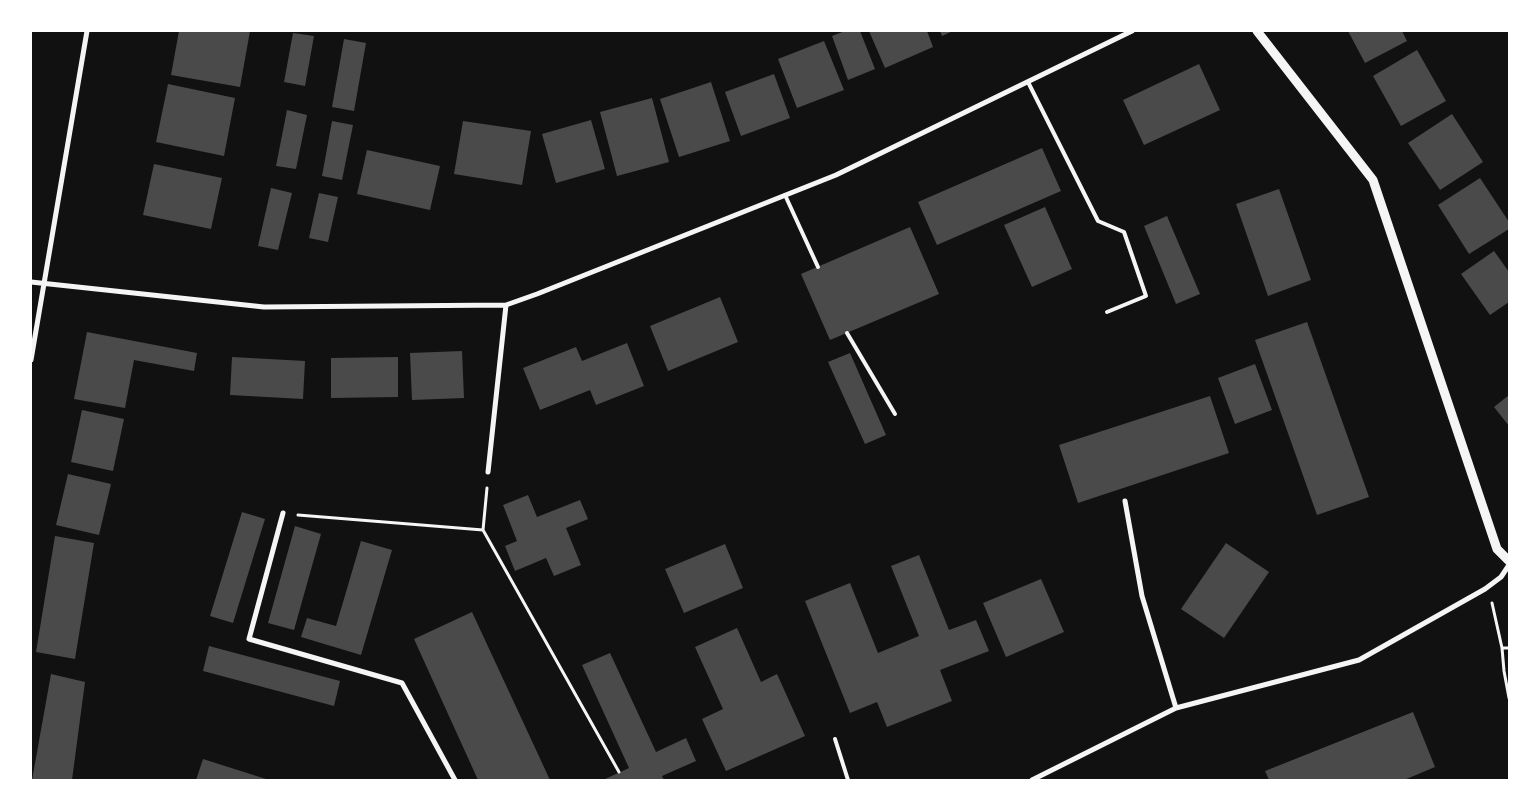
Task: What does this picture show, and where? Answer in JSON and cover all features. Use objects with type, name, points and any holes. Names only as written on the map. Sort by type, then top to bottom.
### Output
[{"type":"street","points":[[31,360],[87,31]]},
{"type":"street","points":[[31,282],[264,307],[506,304],[537,294],[836,175],[1132,31]]},
{"type":"street","points":[[1257,31],[1373,180],[1496,549],[1509,561]]},
{"type":"street","points":[[488,472],[506,304]]},
{"type":"street","points":[[1125,501],[1142,596],[1176,708]]},
{"type":"street","points":[[283,514],[249,639],[402,683],[455,780]]},
{"type":"street","points":[[1032,780],[1176,708],[1360,660],[1486,589],[1501,577],[1509,565]]},
{"type":"lane","points":[[1028,82],[1098,221],[1124,232],[1146,296],[1106,312]]},
{"type":"lane","points":[[786,195],[818,267]]},
{"type":"lane","points":[[847,333],[895,414]]},
{"type":"lane","points":[[835,738],[848,780]]},
{"type":"path","points":[[488,472],[483,530],[619,772]]},
{"type":"path","points":[[283,514],[483,530]]},
{"type":"path","points":[[1492,600],[1502,648],[1509,698]]},
{"type":"path","points":[[1502,648],[1508,648]]},
{"type":"building","points":[[179,31],[250,31],[240,87],[171,75]]},
{"type":"building","points":[[845,31],[860,31],[875,69],[848,80],[832,36]]},
{"type":"building","points":[[869,31],[927,31],[933,47],[885,68]]},
{"type":"building","points":[[940,31],[953,31],[942,36]]},
{"type":"building","points":[[1348,31],[1402,31],[1407,41],[1365,63]]},
{"type":"building","points":[[293,33],[314,36],[305,86],[284,82]]},
{"type":"building","points":[[344,39],[366,43],[354,111],[332,107]]},
{"type":"building","points":[[824,41],[844,90],[797,108],[778,59]]},
{"type":"building","points":[[1417,50],[1446,101],[1401,126],[1373,76]]},
{"type":"building","points":[[1199,64],[1220,110],[1144,145],[1123,100]]},
{"type":"building","points":[[774,74],[790,118],[741,136],[725,92]]},
{"type":"building","points":[[711,82],[730,141],[679,157],[660,99]]},
{"type":"building","points":[[168,84],[235,98],[224,156],[156,142]]},
{"type":"building","points":[[652,98],[669,162],[617,176],[600,112]]},
{"type":"building","points":[[287,110],[307,115],[296,169],[276,166]]},
{"type":"building","points":[[1452,114],[1483,162],[1440,190],[1408,143]]},
{"type":"building","points":[[591,120],[605,169],[556,183],[542,134]]},
{"type":"building","points":[[332,121],[353,125],[342,180],[322,176]]},
{"type":"building","points":[[463,121],[531,131],[522,185],[454,174]]},
{"type":"building","points":[[1042,148],[1061,191],[937,245],[918,202]]},
{"type":"building","points":[[367,150],[440,166],[430,210],[357,194]]},
{"type":"building","points":[[154,164],[222,178],[211,229],[143,215]]},
{"type":"building","points":[[1480,178],[1509,222],[1509,229],[1469,254],[1438,205]]},
{"type":"building","points":[[271,188],[292,193],[278,250],[258,246]]},
{"type":"building","points":[[1279,189],[1311,280],[1268,296],[1236,204]]},
{"type":"building","points":[[319,193],[338,197],[328,242],[309,238]]},
{"type":"building","points":[[1045,207],[1072,269],[1032,287],[1004,225]]},
{"type":"building","points":[[1167,216],[1200,294],[1176,304],[1144,226]]},
{"type":"building","points":[[910,227],[939,294],[830,340],[801,274]]},
{"type":"building","points":[[1494,251],[1509,272],[1509,302],[1490,315],[1461,274]]},
{"type":"building","points":[[720,297],[738,342],[668,371],[650,326]]},
{"type":"building","points":[[1307,322],[1369,497],[1317,515],[1255,340]]},
{"type":"building","points":[[87,332],[197,353],[194,371],[134,360],[125,408],[74,399]]},
{"type":"building","points":[[627,343],[644,386],[596,405],[590,390],[540,410],[523,368],[576,347],[582,361]]},
{"type":"building","points":[[462,351],[464,398],[412,400],[410,353]]},
{"type":"building","points":[[850,353],[886,435],[865,444],[828,362]]},
{"type":"building","points":[[232,357],[305,361],[303,399],[230,395]]},
{"type":"building","points":[[398,357],[398,397],[331,398],[331,358]]},
{"type":"building","points":[[1255,364],[1272,410],[1235,424],[1218,378]]},
{"type":"building","points":[[1509,395],[1509,426],[1494,407]]},
{"type":"building","points":[[1210,396],[1229,453],[1078,503],[1059,445]]},
{"type":"building","points":[[82,410],[124,419],[113,471],[71,462]]},
{"type":"building","points":[[68,474],[111,484],[99,535],[56,525]]},
{"type":"building","points":[[528,495],[537,517],[580,500],[588,519],[566,528],[581,565],[554,576],[546,558],[515,571],[505,546],[517,541],[503,505]]},
{"type":"building","points":[[242,512],[265,519],[233,623],[210,616]]},
{"type":"building","points":[[295,526],[321,534],[294,630],[268,623]]},
{"type":"building","points":[[55,536],[94,543],[75,659],[36,652]]},
{"type":"building","points":[[361,541],[392,550],[361,655],[301,637],[307,618],[336,626]]},
{"type":"building","points":[[1226,543],[1269,572],[1224,638],[1181,609]]},
{"type":"building","points":[[725,544],[743,588],[684,613],[665,569]]},
{"type":"building","points":[[919,555],[949,630],[976,620],[989,651],[940,670],[952,701],[887,727],[877,702],[850,713],[805,601],[850,583],[878,653],[919,636],[891,566]]},
{"type":"building","points":[[1041,579],[1064,632],[1006,657],[983,603]]},
{"type":"building","points":[[472,612],[550,780],[478,780],[414,639]]},
{"type":"building","points":[[737,628],[761,682],[777,674],[805,736],[726,771],[702,719],[723,709],[695,647]]},
{"type":"building","points":[[209,646],[340,681],[334,706],[203,671]]},
{"type":"building","points":[[610,653],[656,752],[686,738],[696,761],[662,776],[664,780],[603,780],[629,768],[582,665]]},
{"type":"building","points":[[51,674],[85,682],[72,780],[32,780]]},
{"type":"building","points":[[1413,712],[1435,767],[1404,780],[1269,780],[1265,771]]},
{"type":"building","points":[[203,759],[266,779],[266,780],[196,780]]}]
